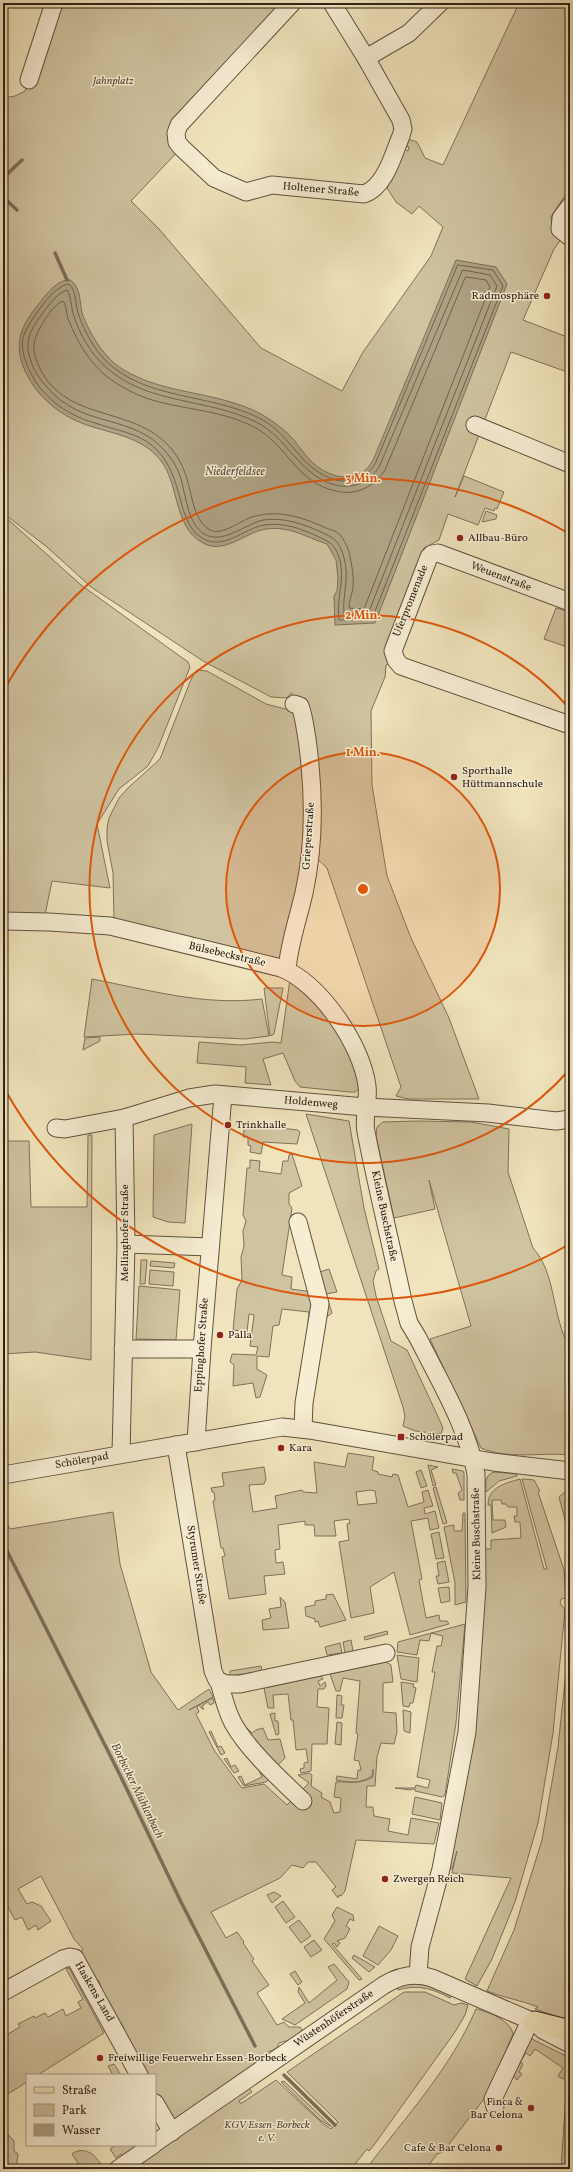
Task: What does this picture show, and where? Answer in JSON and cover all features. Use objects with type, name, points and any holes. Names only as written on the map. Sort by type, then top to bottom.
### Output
[{"type":"main road","points":[[532,2022],[570,2031]]},
{"type":"street","points":[[29,80],[54,3]]},
{"type":"street","name":"Holtener Straße","points":[[292,3],[179,125],[176,133],[177,142],[182,148],[214,178],[246,192],[272,186],[364,194],[372,191],[381,181],[403,129],[401,120],[366,58],[332,3]]},
{"type":"street","points":[[366,58],[409,32],[440,3]]},
{"type":"street","points":[[565,233],[561,218],[570,206]]},
{"type":"street","points":[[475,425],[570,464]]},
{"type":"street","name":"Weuenstraße","points":[[432,554],[438,554],[570,602]]},
{"type":"street","name":"Uferpromenade","points":[[432,554],[429,557],[393,651],[396,660],[401,666],[570,725]]},
{"type":"street","name":"Grieperstraße","points":[[287,970],[288,953],[304,892],[312,827],[308,746],[300,706],[294,704]]},
{"type":"street","name":"Bülsebeckstraße","points":[[3,921],[56,922],[110,926],[287,970],[307,985],[327,1005],[351,1042],[362,1064],[367,1087],[365,1107]]},
{"type":"street","name":"Holdenweg","points":[[56,1128],[65,1129],[124,1118],[190,1098],[223,1095],[365,1107],[488,1113],[556,1121],[570,1119]]},
{"type":"street","name":"Eppinghofer Straße","points":[[196,1442],[202,1349],[223,1095]]},
{"type":"street","name":"Kleine Buschstraße","points":[[365,1107],[365,1129],[409,1323],[464,1432],[473,1458],[476,1474],[477,1587],[467,1732],[441,1869],[422,1941],[418,1975]]},
{"type":"street","name":"Mellinghofer Straße","points":[[121,1454],[126,1244],[124,1118]]},
{"type":"street","points":[[298,1222],[320,1304],[304,1403],[302,1429]]},
{"type":"street","points":[[126,1244],[210,1247]]},
{"type":"street","points":[[123,1349],[202,1349]]},
{"type":"street","name":"Schölerpad","points":[[3,1475],[272,1428],[302,1429],[473,1458],[570,1471]]},
{"type":"street","name":"Styrumer Straße","points":[[176,1445],[215,1678],[219,1682],[226,1708],[236,1727],[276,1774],[303,1801]]},
{"type":"street","points":[[219,1682],[240,1684],[386,1653]]},
{"type":"street","name":"Haskens Land","points":[[3,1992],[63,1959],[70,1957],[75,1958],[139,2074]]},
{"type":"street","name":"Wüstenhöferstraße","points":[[156,2142],[384,1984],[398,1978],[418,1975],[438,1980],[532,2022],[543,2030],[570,2044]]},
{"type":"street","points":[[495,2107],[493,2099],[532,2022]]},
{"type":"street","points":[[156,2105],[172,2132]]},
{"type":"street","points":[[118,2169],[151,2146]]},
{"type":"green space","name":"Jahnplatz","points":[[55,3],[290,3],[178,124],[181,148],[131,201],[159,229],[261,348],[342,391],[363,352],[431,256],[443,227],[419,206],[412,214],[396,202],[387,188],[404,149],[408,151],[409,147],[406,146],[408,139],[417,142],[425,158],[443,165],[519,3],[570,3],[570,188],[551,217],[552,227],[562,238],[554,249],[523,320],[570,338],[570,373],[511,352],[455,497],[464,476],[504,492],[497,509],[495,508],[494,511],[485,508],[478,525],[448,514],[439,540],[424,548],[387,643],[389,664],[386,665],[385,677],[371,711],[372,785],[387,876],[411,938],[449,1018],[479,1099],[408,1099],[396,1096],[401,1087],[327,868],[314,856],[303,703],[291,693],[287,698],[271,697],[203,661],[91,587],[47,547],[3,513],[3,98],[15,96],[25,91]]},
{"type":"green space","points":[[486,511],[497,515],[496,519],[482,522]]},
{"type":"green space","points":[[3,515],[81,585],[188,662],[190,667],[158,748],[148,766],[119,789],[97,824],[110,888],[52,881],[45,915],[3,917]]},
{"type":"green space","points":[[556,608],[570,612],[570,648],[544,639]]},
{"type":"green space","points":[[197,670],[207,671],[266,704],[297,712],[308,806],[304,867],[280,961],[114,921],[113,873],[107,841],[109,818],[119,798],[160,759],[190,682]]},
{"type":"green space","points":[[92,979],[198,999],[240,1001],[262,999],[269,1036],[245,1039],[137,1034],[84,1037]]},
{"type":"green space","points":[[290,979],[314,999],[348,1048],[361,1087],[355,1092],[300,1087],[295,1081],[283,1053],[263,1059],[271,1085],[245,1083],[246,1067],[197,1063],[199,1042],[240,1045],[273,1042],[281,1043]]},
{"type":"green space","points":[[264,988],[283,988],[274,1034],[270,1036]]},
{"type":"green space","points":[[100,1037],[100,1041],[83,1050],[85,1038]]},
{"type":"green space","points":[[306,1114],[349,1121],[364,1208],[379,1269],[376,1271],[373,1281],[376,1296],[391,1341],[407,1350],[443,1428],[441,1434],[415,1431],[403,1426],[405,1416],[403,1407]]},
{"type":"green space","points":[[383,1122],[471,1122],[509,1129],[508,1172],[533,1248],[545,1268],[561,1329],[566,1340],[570,1340],[570,1455],[514,1455],[492,1452],[481,1448],[430,1339],[471,1326],[429,1180],[435,1209],[394,1218],[376,1136],[377,1127]]},
{"type":"green space","points":[[192,1124],[185,1223],[168,1222],[153,1217],[154,1135]]},
{"type":"green space","points":[[245,1124],[298,1130],[300,1132],[297,1144],[263,1142],[261,1154],[250,1152],[251,1146],[248,1145],[248,1137],[243,1137]]},
{"type":"green space","points":[[88,1135],[92,1135],[91,1360],[35,1352],[3,1354],[3,1141],[29,1141],[31,1207],[87,1207]]},
{"type":"green space","points":[[292,1154],[302,1186],[289,1193],[289,1204],[292,1208],[282,1275],[292,1277],[291,1289],[320,1293],[314,1274],[329,1269],[337,1292],[326,1294],[332,1313],[317,1324],[308,1323],[309,1312],[282,1309],[279,1325],[273,1326],[269,1357],[257,1356],[257,1369],[267,1375],[260,1397],[256,1398],[253,1383],[233,1386],[234,1365],[230,1362],[232,1354],[256,1355],[258,1347],[250,1346],[254,1315],[249,1314],[247,1332],[233,1330],[237,1289],[242,1280],[241,1257],[244,1246],[243,1231],[246,1221],[243,1215],[247,1168],[250,1168],[250,1160],[260,1161],[259,1171],[281,1174],[283,1161],[288,1161],[289,1155]]},
{"type":"green space","points":[[141,1260],[147,1260],[145,1284],[140,1284]]},
{"type":"green space","points":[[151,1261],[175,1263],[174,1268],[150,1266]]},
{"type":"green space","points":[[150,1270],[174,1272],[173,1286],[149,1284]]},
{"type":"green space","points":[[139,1286],[180,1290],[176,1340],[136,1339]]},
{"type":"green space","points":[[348,1453],[374,1457],[372,1470],[378,1472],[378,1474],[392,1477],[393,1474],[398,1475],[408,1507],[424,1502],[422,1492],[428,1490],[433,1506],[424,1508],[425,1514],[435,1511],[439,1528],[430,1530],[428,1518],[411,1521],[422,1579],[419,1580],[426,1618],[439,1615],[440,1621],[447,1621],[449,1624],[410,1635],[394,1572],[370,1587],[374,1613],[351,1618],[339,1542],[349,1540],[347,1524],[350,1523],[349,1519],[334,1521],[336,1536],[315,1536],[314,1525],[305,1525],[305,1521],[278,1525],[280,1549],[275,1550],[276,1563],[283,1562],[285,1574],[264,1576],[266,1594],[229,1599],[222,1557],[225,1556],[223,1548],[221,1548],[213,1501],[215,1500],[214,1492],[212,1492],[211,1488],[224,1486],[222,1473],[264,1467],[266,1479],[264,1484],[249,1485],[253,1512],[277,1508],[275,1496],[302,1490],[303,1492],[317,1493],[314,1462],[345,1467]],"holes":[[[371,1490],[375,1491],[377,1503],[358,1505],[356,1492]]]},
{"type":"green space","points":[[428,1465],[438,1467],[431,1470],[436,1485],[433,1486]]},
{"type":"green space","points":[[452,1469],[463,1471],[464,1473],[464,1500],[460,1500],[458,1493],[462,1490],[456,1473],[453,1473]]},
{"type":"green space","points":[[421,1470],[427,1486],[421,1488],[416,1472]]},
{"type":"green space","points":[[494,1472],[517,1474],[517,1476],[499,1481],[486,1492],[487,1478]]},
{"type":"green space","points":[[520,1479],[544,1569],[547,1569],[522,1479],[534,1480],[540,1491],[538,1492],[564,1570],[566,1598],[561,1599],[560,1603],[565,1610],[553,1733],[538,1823],[515,1902],[492,1959],[477,1986],[465,1979],[511,1878],[452,1873],[457,1851],[452,1869],[446,1868],[484,1549],[491,1549],[491,1540],[521,1538],[520,1522],[515,1522],[514,1516],[517,1516],[517,1507],[508,1507],[506,1504],[502,1504],[501,1500],[492,1500],[493,1520],[505,1520],[506,1527],[492,1533],[491,1505],[488,1505],[489,1499],[494,1490],[504,1484]]},
{"type":"green space","points":[[436,1487],[447,1523],[443,1524],[433,1488]]},
{"type":"green space","points":[[570,1488],[570,1539],[559,1497]]},
{"type":"green space","name":"KGV Essen-Borbeck e. V.","points":[[113,1512],[120,1564],[151,1672],[178,1710],[209,1689],[213,1697],[189,1710],[199,1705],[197,1707],[199,1712],[196,1714],[214,1750],[242,1788],[264,1784],[287,1805],[309,1783],[298,1775],[309,1773],[312,1775],[311,1786],[322,1793],[321,1797],[330,1802],[334,1813],[340,1812],[341,1798],[334,1797],[336,1782],[348,1782],[336,1780],[337,1776],[357,1779],[358,1770],[361,1770],[359,1761],[354,1760],[358,1734],[356,1733],[360,1681],[343,1678],[340,1691],[336,1691],[330,1674],[386,1662],[391,1665],[393,1682],[383,1683],[383,1712],[396,1713],[397,1732],[394,1744],[381,1743],[377,1757],[375,1786],[367,1786],[366,1807],[373,1807],[374,1816],[390,1819],[388,1831],[408,1835],[411,1818],[439,1823],[434,1844],[356,1840],[345,1891],[341,1896],[339,1895],[338,1898],[332,1890],[336,1887],[316,1862],[308,1862],[303,1868],[292,1865],[280,1878],[211,1912],[226,1938],[237,1932],[254,1959],[252,1961],[269,1985],[257,1993],[277,2025],[284,2022],[289,2027],[300,2027],[302,2030],[294,2038],[279,2043],[277,2048],[266,2053],[249,2088],[252,2092],[239,2101],[240,2103],[276,2080],[322,2123],[331,2129],[338,2122],[287,2072],[404,1992],[425,1992],[454,2005],[461,2003],[468,2005],[465,2015],[455,2032],[374,2145],[369,2151],[367,2149],[351,2169],[82,2169],[72,2154],[77,2151],[85,2151],[93,2155],[102,2167],[112,2168],[122,2155],[121,2154],[116,2158],[110,2149],[114,2146],[156,2146],[156,2138],[163,2135],[156,2097],[156,2074],[145,2074],[139,2062],[140,2056],[124,2037],[123,2027],[111,2011],[109,2001],[106,2002],[99,1981],[88,1977],[88,1964],[80,1954],[83,1949],[74,1939],[41,1876],[18,1889],[27,1904],[32,1902],[41,1906],[51,1921],[38,1930],[36,1925],[28,1930],[22,1917],[15,1920],[7,1905],[3,1908],[3,1516],[10,1529]]},
{"type":"green space","points":[[463,1513],[465,1513],[466,1602],[455,1605],[455,1583],[444,1527],[454,1525],[454,1531],[462,1531]]},
{"type":"green space","points":[[439,1532],[444,1558],[436,1559],[431,1534]]},
{"type":"green space","points":[[445,1561],[449,1582],[438,1584],[436,1576],[439,1576],[437,1563]]},
{"type":"green space","points":[[449,1587],[450,1601],[441,1603],[438,1588]]},
{"type":"green space","points":[[333,1594],[346,1620],[320,1627],[318,1621],[315,1622],[315,1619],[306,1616],[305,1607],[315,1605],[315,1601],[326,1599],[326,1595]]},
{"type":"green space","points":[[280,1597],[285,1602],[289,1628],[263,1630],[262,1620],[271,1618],[269,1609],[281,1607]]},
{"type":"green space","points":[[465,1624],[456,1723],[445,1795],[442,1797],[415,1791],[415,1789],[395,1788],[415,1788],[416,1785],[428,1788],[430,1780],[417,1777],[435,1672],[432,1672],[437,1646],[441,1646],[443,1636],[431,1633]]},
{"type":"green space","points":[[387,1631],[388,1634],[365,1640],[364,1637]]},
{"type":"green space","points":[[431,1633],[429,1641],[420,1640],[417,1655],[397,1652],[398,1642]]},
{"type":"green space","points":[[570,1634],[570,2021],[535,2009],[538,2007],[487,1991],[514,1930],[542,1840],[558,1747]]},
{"type":"green space","points":[[351,1640],[353,1651],[345,1653],[343,1642]]},
{"type":"green space","points":[[340,1643],[342,1653],[327,1655],[325,1647]]},
{"type":"green space","points":[[397,1655],[419,1658],[417,1682],[401,1679]]},
{"type":"green space","points":[[261,1666],[262,1671],[230,1676],[230,1671]]},
{"type":"green space","points":[[321,1676],[323,1679],[318,1681],[320,1686],[325,1682],[326,1686],[324,1689],[318,1689],[317,1707],[329,1708],[327,1744],[312,1744],[311,1771],[301,1773],[300,1769],[304,1768],[304,1763],[308,1762],[306,1749],[296,1750],[293,1720],[291,1720],[288,1694],[273,1695],[274,1708],[268,1708],[264,1688]]},
{"type":"green space","points":[[401,1682],[414,1684],[413,1687],[416,1688],[413,1703],[410,1703],[409,1707],[403,1706]]},
{"type":"green space","points":[[337,1695],[342,1696],[341,1705],[344,1705],[342,1718],[336,1718]]},
{"type":"green space","points":[[213,1698],[214,1703],[210,1705],[208,1702],[202,1706],[204,1709],[202,1709],[199,1705]]},
{"type":"green space","points":[[403,1710],[411,1712],[410,1733],[404,1731]]},
{"type":"green space","points":[[275,1713],[275,1721],[278,1721],[279,1734],[276,1735],[270,1714]]},
{"type":"green space","points":[[237,1722],[244,1725],[252,1733],[263,1728],[268,1740],[280,1739],[285,1758],[277,1766]]},
{"type":"green space","points":[[337,1722],[342,1723],[341,1745],[335,1744]]},
{"type":"green space","points":[[211,1731],[218,1747],[221,1746],[225,1753],[221,1755],[209,1732]]},
{"type":"green space","points":[[227,1758],[231,1767],[235,1765],[239,1771],[234,1773],[224,1759]]},
{"type":"green space","points":[[256,1764],[270,1778],[266,1782],[244,1786],[238,1777],[241,1776],[245,1785],[262,1777]]},
{"type":"green space","points":[[415,1797],[442,1803],[440,1820],[412,1814]]},
{"type":"green space","points":[[274,1892],[281,1896],[272,1903],[267,1895]]},
{"type":"green space","points":[[283,1901],[295,1917],[286,1923],[275,1907]]},
{"type":"green space","points":[[337,1907],[353,1915],[354,1921],[350,1919],[346,1926],[350,1929],[345,1938],[337,1941],[340,1943],[337,1947],[334,1943],[332,1944],[362,1979],[359,1980],[324,1939],[335,1921],[332,1915]]},
{"type":"green space","points":[[299,1920],[311,1936],[301,1943],[289,1927]]},
{"type":"green space","points":[[379,1926],[398,1936],[391,1950],[378,1965],[363,1956]]},
{"type":"green space","points":[[314,1940],[322,1950],[311,1957],[304,1947]]},
{"type":"green space","points":[[354,1955],[375,1967],[369,1972],[352,1958]]},
{"type":"green space","points":[[334,1964],[349,1982],[347,1989],[295,2025],[282,2019],[305,2003],[298,1992],[299,1987],[309,2003],[337,1980],[328,1967]]},
{"type":"green space","points":[[69,1968],[104,2033],[40,2074],[26,2074],[26,2083],[3,2097],[3,2037],[20,2027],[18,2024],[34,2016],[35,2018],[45,2013],[48,2017],[63,2009],[66,2016],[81,2008],[78,2002],[83,1999],[66,1969]]},
{"type":"green space","points":[[295,1971],[302,1982],[298,1985],[290,1974]]},
{"type":"green space","points":[[418,1982],[452,1993],[450,1998],[425,1988],[412,1987],[398,1990],[396,1986]]},
{"type":"green space","points":[[476,2009],[492,2014],[504,2021],[511,2029],[513,2034],[487,2095],[443,2152],[437,2154],[426,2169],[366,2169],[411,2112],[454,2052]]},
{"type":"green space","points":[[532,2039],[570,2058],[570,2169],[561,2169],[567,2077],[563,2079],[558,2076],[563,2068],[535,2049],[530,2056],[526,2053],[520,2062],[523,2064],[519,2072],[522,2074],[517,2080],[512,2074],[524,2047]]},
{"type":"green space","points":[[114,2064],[120,2074],[112,2074],[108,2066]]},
{"type":"green space","points":[[284,2081],[332,2127],[320,2120],[281,2082]]},
{"type":"green space","points":[[3,2129],[14,2141],[14,2151],[18,2154],[16,2169],[3,2169]]},
{"type":"water","name":"Niederfeldsee","points":[[456,260],[496,267],[507,284],[375,623],[335,625],[334,596],[337,591],[338,578],[336,560],[327,544],[298,533],[275,528],[258,531],[227,545],[211,546],[203,543],[193,535],[186,525],[169,476],[164,465],[156,455],[142,444],[119,434],[82,423],[60,412],[42,397],[28,377],[20,357],[19,349],[21,334],[32,312],[56,285],[65,280],[70,280],[77,287],[83,316],[89,329],[96,342],[115,364],[149,382],[224,400],[261,414],[287,433],[312,462],[323,470],[337,476],[354,476],[368,468],[374,458]]},
{"type":"waterway","points":[[3,178],[22,160]]},
{"type":"waterway","points":[[3,197],[17,210]]},
{"type":"waterway","points":[[55,253],[67,280]]},
{"type":"waterway","name":"Borbecker Mühlenbach","points":[[3,1543],[120,1775],[181,1902],[255,2046]]},
{"type":"waterway","name":"Borbecker Mühlenbach","points":[[284,2075],[335,2125]]},
{"type":"place","name":"Radmosphäre","points":[[547,296]]},
{"type":"place","name":"Allbau-Büro","points":[[460,538]]},
{"type":"place","name":"Sporthalle Hüttmannschule","points":[[454,777]]},
{"type":"place","name":"Trinkhalle","points":[[228,1125]]},
{"type":"place","name":"Palla","points":[[220,1335]]},
{"type":"place","name":"Schölerpad","points":[[401,1437]]},
{"type":"place","name":"Kara","points":[[281,1448]]},
{"type":"place","name":"Zwergen Reich","points":[[385,1879]]},
{"type":"place","name":"Freiwillige Feuerwehr Essen-Borbeck","points":[[100,2058]]},
{"type":"place","name":"Finca & Bar Celona","points":[[531,2108]]},
{"type":"place","name":"Cafe & Bar Celona","points":[[499,2148]]}]
